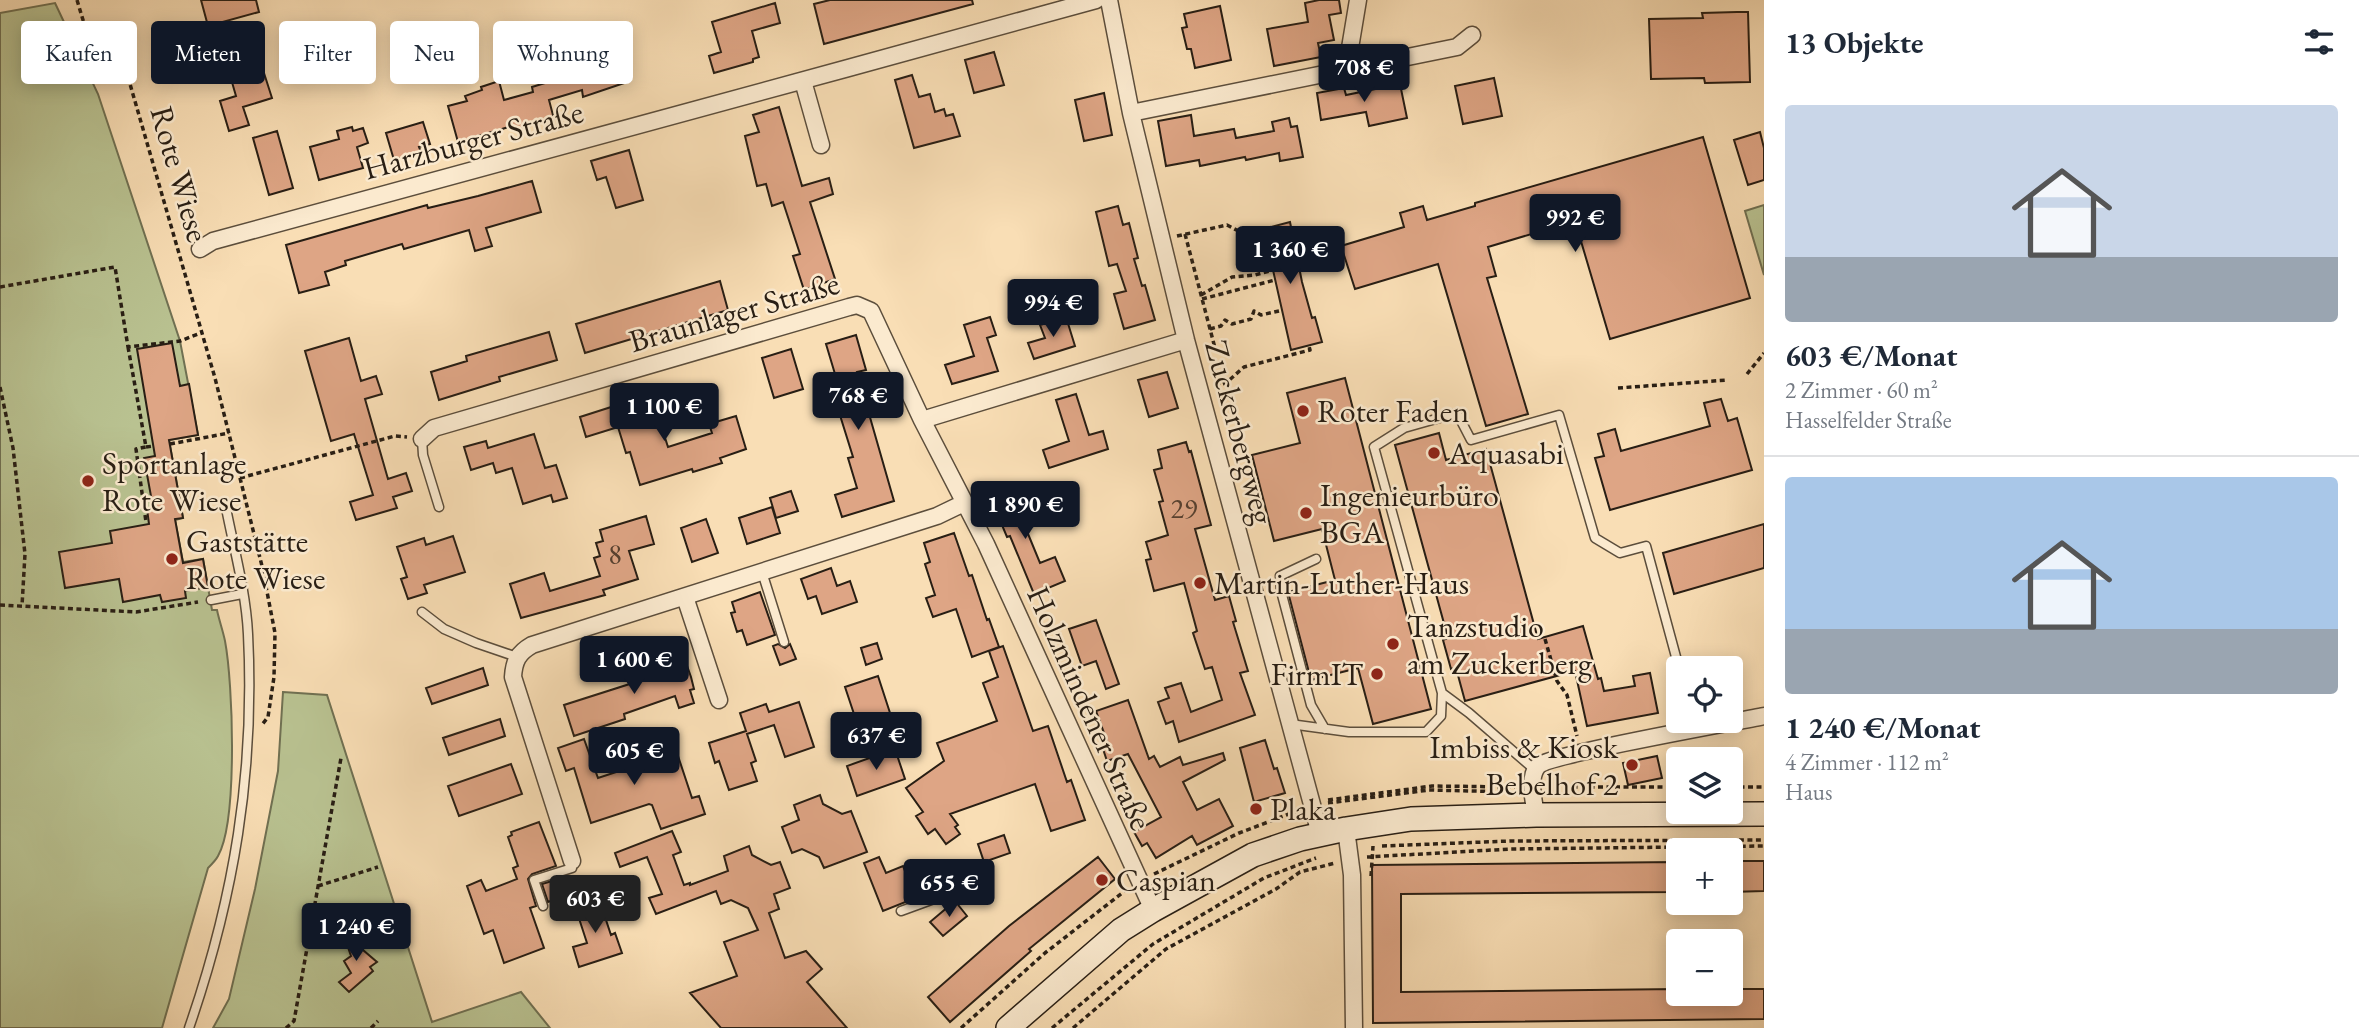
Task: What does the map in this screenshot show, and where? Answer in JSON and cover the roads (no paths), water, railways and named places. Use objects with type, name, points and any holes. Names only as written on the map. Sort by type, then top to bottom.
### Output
[{"type":"main road","points":[[1010,1027],[1121,930],[1153,910],[1253,855],[1320,834],[1348,846],[1411,819],[1535,815],[1764,814]]},
{"type":"street","name":"Harzburger Straße","points":[[200,248],[213,241],[494,163],[1096,0]]},
{"type":"street","name":"Zuckerbergweg","points":[[1110,0],[1131,113],[1188,347],[1320,834]]},
{"type":"street","points":[[1334,74],[1350,48],[1358,0]]},
{"type":"street","points":[[1131,113],[1457,47],[1472,35]]},
{"type":"street","points":[[803,81],[821,145]]},
{"type":"street","name":"Holzmindener Straße","points":[[864,306],[876,318],[922,420],[986,544],[1153,910]]},
{"type":"street","name":"Braunlager Straße","points":[[422,439],[434,428],[849,307],[864,306]]},
{"type":"street","points":[[922,420],[1188,347]]},
{"type":"street","points":[[572,861],[513,677],[517,657],[523,650],[937,516],[964,503]]},
{"type":"street","points":[[685,597],[719,700]]},
{"type":"street","points":[[1743,719],[1764,716]]},
{"type":"street","points":[[1535,815],[1535,770],[1541,764],[1666,732]]},
{"type":"street","points":[[1348,846],[1354,1028]]},
{"type":"lane","points":[[1289,724],[1371,733],[1426,732],[1441,716],[1442,693],[1374,447],[1404,428],[1457,413],[1471,440],[1559,415],[1595,538],[1620,553],[1646,546],[1676,656]]},
{"type":"lane","points":[[422,439],[423,455],[439,507]]},
{"type":"lane","points":[[189,1028],[219,932],[238,849],[244,798],[248,633],[226,508]]},
{"type":"lane","points":[[1316,559],[1280,576],[1281,591],[1311,705],[1325,729]]},
{"type":"lane","points":[[762,572],[784,642]]},
{"type":"lane","points":[[211,600],[242,594]]},
{"type":"lane","points":[[422,612],[444,629],[517,657]]},
{"type":"lane","points":[[1442,693],[1535,770]]},
{"type":"lane","points":[[543,906],[534,880],[572,868],[572,861]]},
{"type":"lane","points":[[901,911],[983,881]]},
{"type":"place","name":"Roter Faden","points":[[1303,411]]},
{"type":"place","name":"Aquasabi","points":[[1434,453]]},
{"type":"place","name":"Sportanlage Rote Wiese","points":[[88,481]]},
{"type":"place","name":"Ingenieurbüro BGA","points":[[1306,513]]},
{"type":"place","name":"Gaststätte Rote Wiese","points":[[172,559]]},
{"type":"place","name":"Martin-Luther-Haus","points":[[1200,583]]},
{"type":"place","name":"Tanzstudio am Zuckerberg","points":[[1393,644]]},
{"type":"place","name":"FirmIT","points":[[1377,674]]},
{"type":"place","name":"Imbiss & Kiosk Bebelhof 2","points":[[1632,765]]},
{"type":"place","name":"Plaka","points":[[1256,809]]},
{"type":"place","name":"Caspian","points":[[1102,880]]}]
